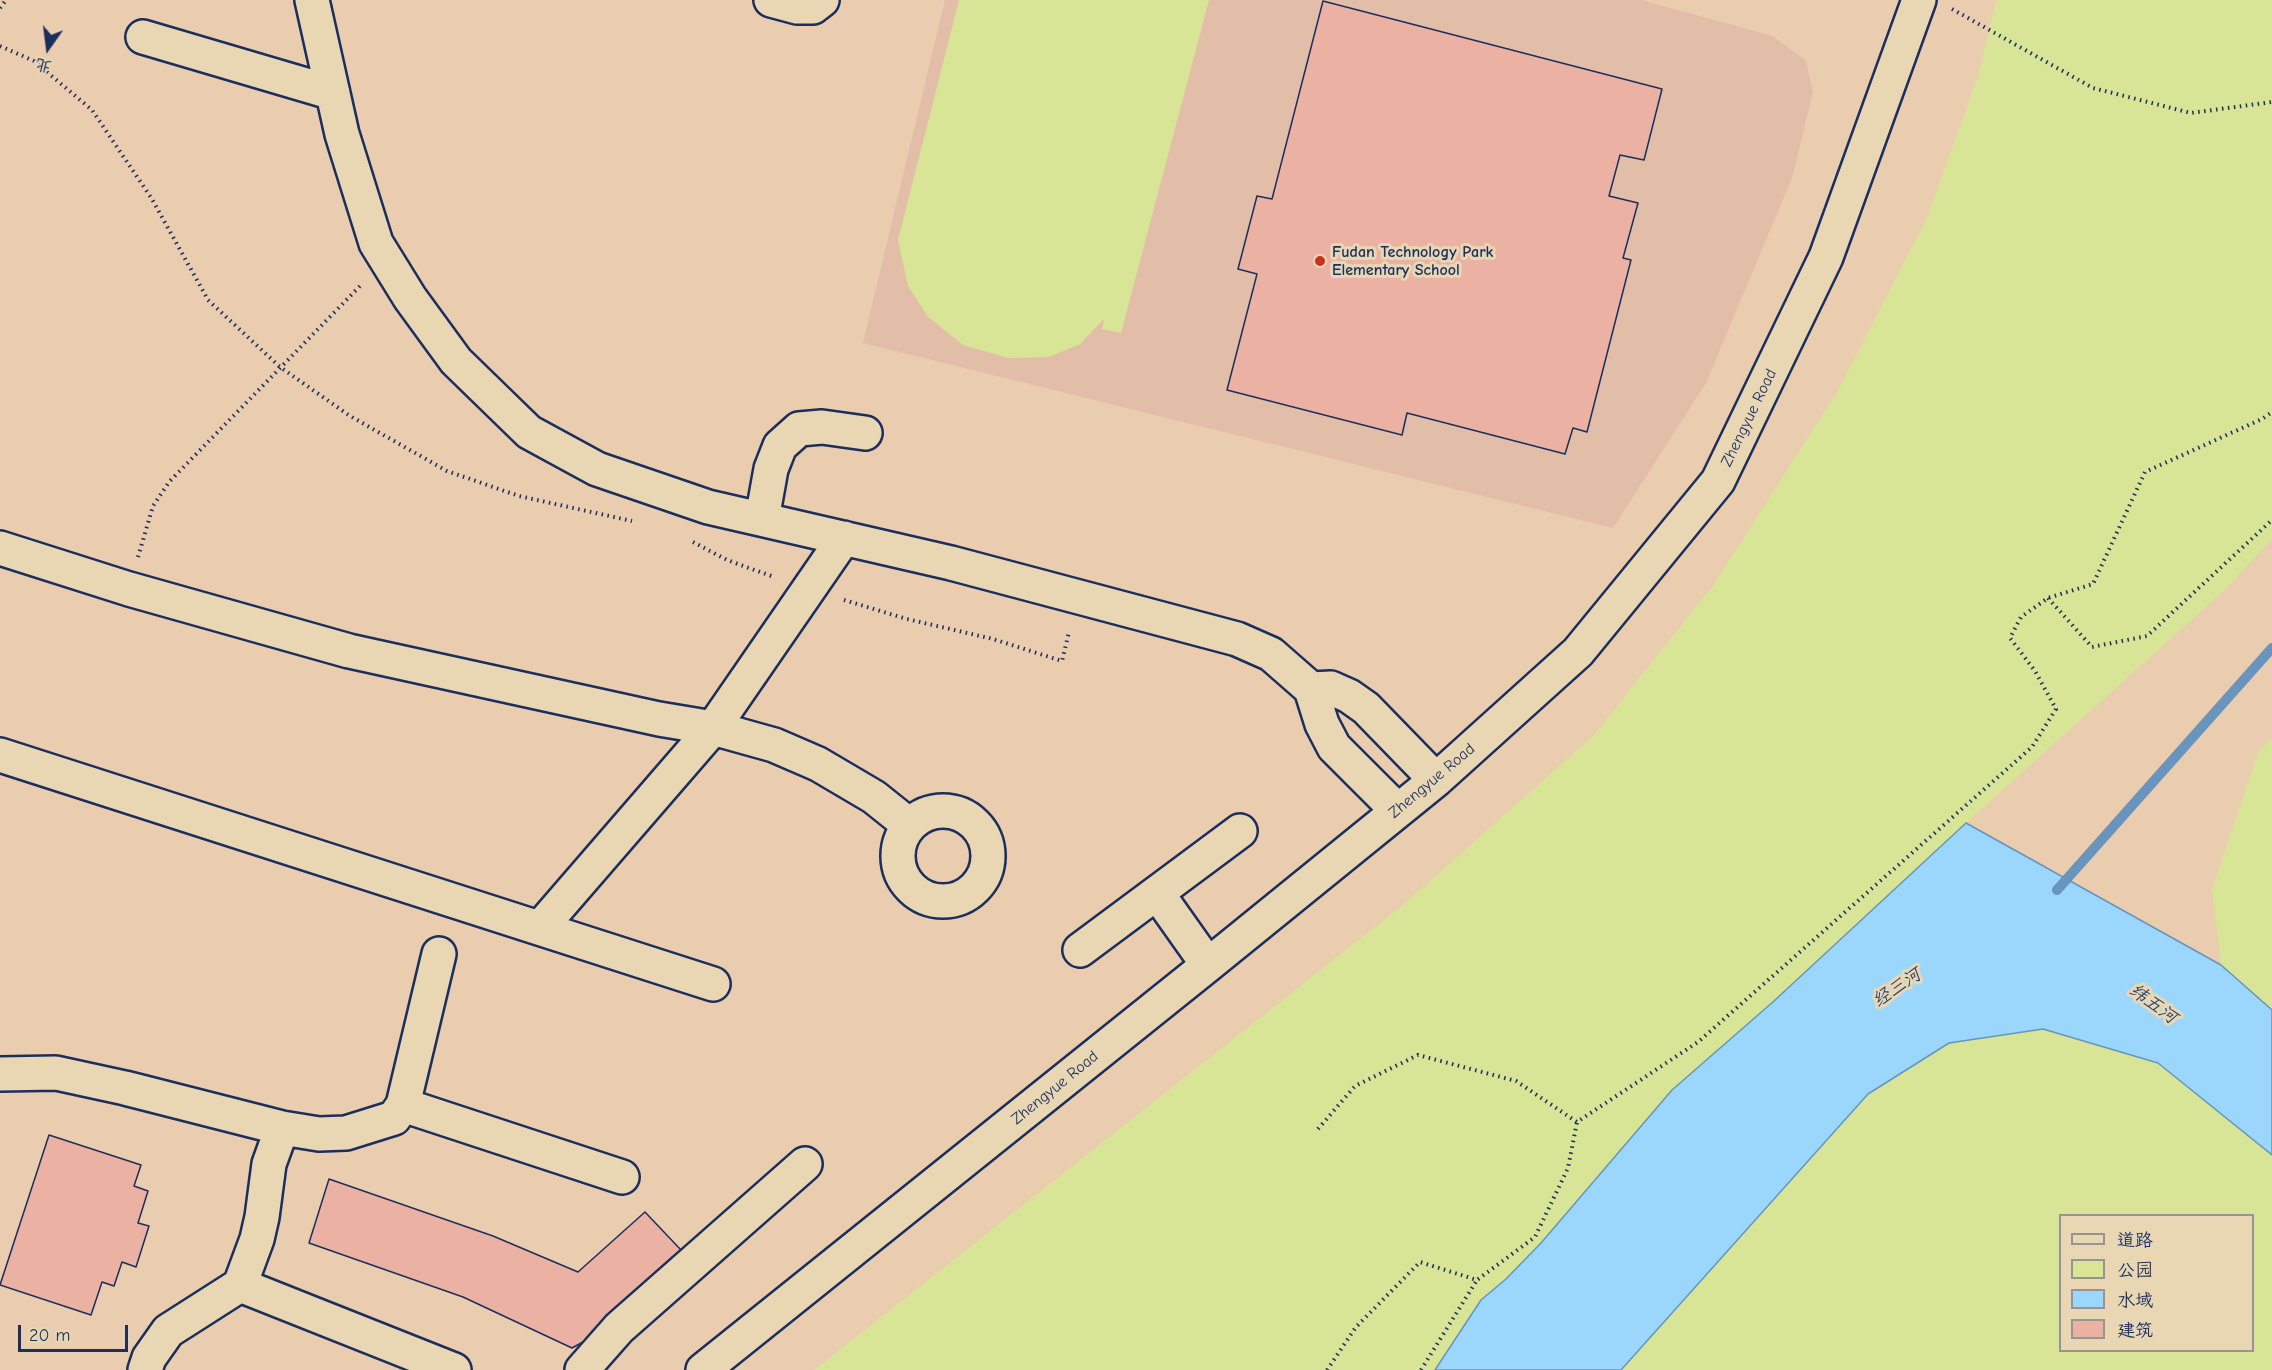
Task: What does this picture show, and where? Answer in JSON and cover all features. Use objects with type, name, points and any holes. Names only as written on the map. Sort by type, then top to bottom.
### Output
[{"type":"street","points":[[312,0],[342,134],[376,243],[410,298],[456,361],[529,432],[597,469],[708,507],[951,563],[1237,639],[1271,654],[1311,689],[1322,724],[1334,747],[1397,810]]},
{"type":"street","points":[[771,0],[797,7],[813,7],[822,0]]},
{"type":"street","name":"Zhengyue Road","points":[[703,1370],[1436,780],[1578,652],[1718,481],[1826,257],[1932,3]]},
{"type":"street","points":[[143,37],[333,93]]},
{"type":"street","points":[[762,519],[771,470],[780,446],[800,429],[822,427],[865,433]]},
{"type":"street","points":[[540,928],[713,728],[844,538]]},
{"type":"street","points":[[0,548],[129,589],[349,651],[648,717],[713,728],[774,745],[818,764],[874,797],[909,825]]},
{"type":"street","points":[[1311,689],[1331,688],[1350,696],[1366,708],[1436,780]]},
{"type":"street","points":[[0,755],[713,984]]},
{"type":"street","points":[[1080,950],[1240,831]]},
{"type":"street","points":[[1157,893],[1208,965]]},
{"type":"street","points":[[0,1074],[56,1073],[282,1128],[320,1134],[346,1133],[394,1118],[403,1105],[439,954]]},
{"type":"street","points":[[403,1105],[622,1177]]},
{"type":"street","points":[[145,1370],[149,1358],[168,1331],[240,1285],[257,1239],[269,1164],[282,1128]]},
{"type":"street","points":[[582,1370],[619,1328],[805,1164]]},
{"type":"street","points":[[240,1285],[454,1370]]},
{"type":"path","points":[[0,8],[6,0]]},
{"type":"path","points":[[1932,3],[2093,88],[2192,113],[2272,102]]},
{"type":"path","points":[[129,589],[153,506],[169,482],[386,258]]},
{"type":"path","points":[[1421,1370],[1477,1280],[1535,1237],[1568,1168],[1577,1122],[1698,1042],[2032,747],[2056,709],[2035,671],[2010,638],[2021,617],[2048,598],[2093,584],[2145,472],[2262,419],[2272,412]]},
{"type":"path","points":[[2048,598],[2091,647],[2147,636],[2272,519]]},
{"type":"path","points":[[1318,1129],[1355,1086],[1418,1055],[1516,1082],[1577,1122]]},
{"type":"path","points":[[1327,1370],[1356,1327],[1420,1262],[1477,1280]]},
{"type":"shaded area","name":"Fudan Technology Park Elementary School","points":[[945,0],[1641,0],[1773,36],[1806,61],[1813,92],[1792,178],[1706,383],[1613,528],[863,343]]},
{"type":"green space","points":[[959,0],[1209,0],[1121,333],[1102,329],[1104,319],[1080,344],[1049,357],[1008,358],[963,345],[928,317],[908,286],[898,240]]},
{"type":"green space","points":[[1996,0],[2272,0],[2272,539],[2226,589],[1966,823],[1774,1001],[1672,1090],[1541,1243],[1506,1279],[1481,1300],[1435,1370],[814,1370],[1404,904],[1594,735],[1714,584],[1837,392],[1926,220],[1979,73]]},
{"type":"green space","points":[[2272,738],[2272,1010],[2221,965],[2212,889],[2258,752]]},
{"type":"green space","points":[[2043,1029],[2158,1063],[2272,1155],[2272,1370],[1621,1370],[1868,1094],[1948,1043]]},
{"type":"water","name":"纬五河","points":[[1966,823],[2221,965],[2272,1010],[2272,1155],[2158,1063],[2043,1029],[1949,1043],[1868,1094],[1621,1370],[1435,1370],[1481,1300],[1506,1279],[1541,1243],[1672,1090],[1774,1001]]},
{"type":"building","points":[[1323,1],[1662,89],[1644,160],[1620,155],[1609,196],[1638,203],[1623,258],[1631,260],[1587,432],[1573,428],[1565,454],[1407,413],[1402,435],[1227,390],[1257,274],[1238,269],[1257,196],[1272,199]]},
{"type":"building","points":[[49,1135],[141,1165],[134,1186],[148,1191],[138,1223],[149,1226],[136,1267],[122,1262],[114,1286],[102,1282],[91,1315],[0,1285]]},
{"type":"building","points":[[329,1179],[493,1236],[578,1272],[645,1212],[681,1250],[594,1336],[572,1348],[463,1297],[309,1243]]},
{"type":"waterway","name":"经三河","points":[[2057,890],[2272,648]]},
{"type":"place","name":"Fudan Technology Park Elementary School","points":[[1320,261]]}]
